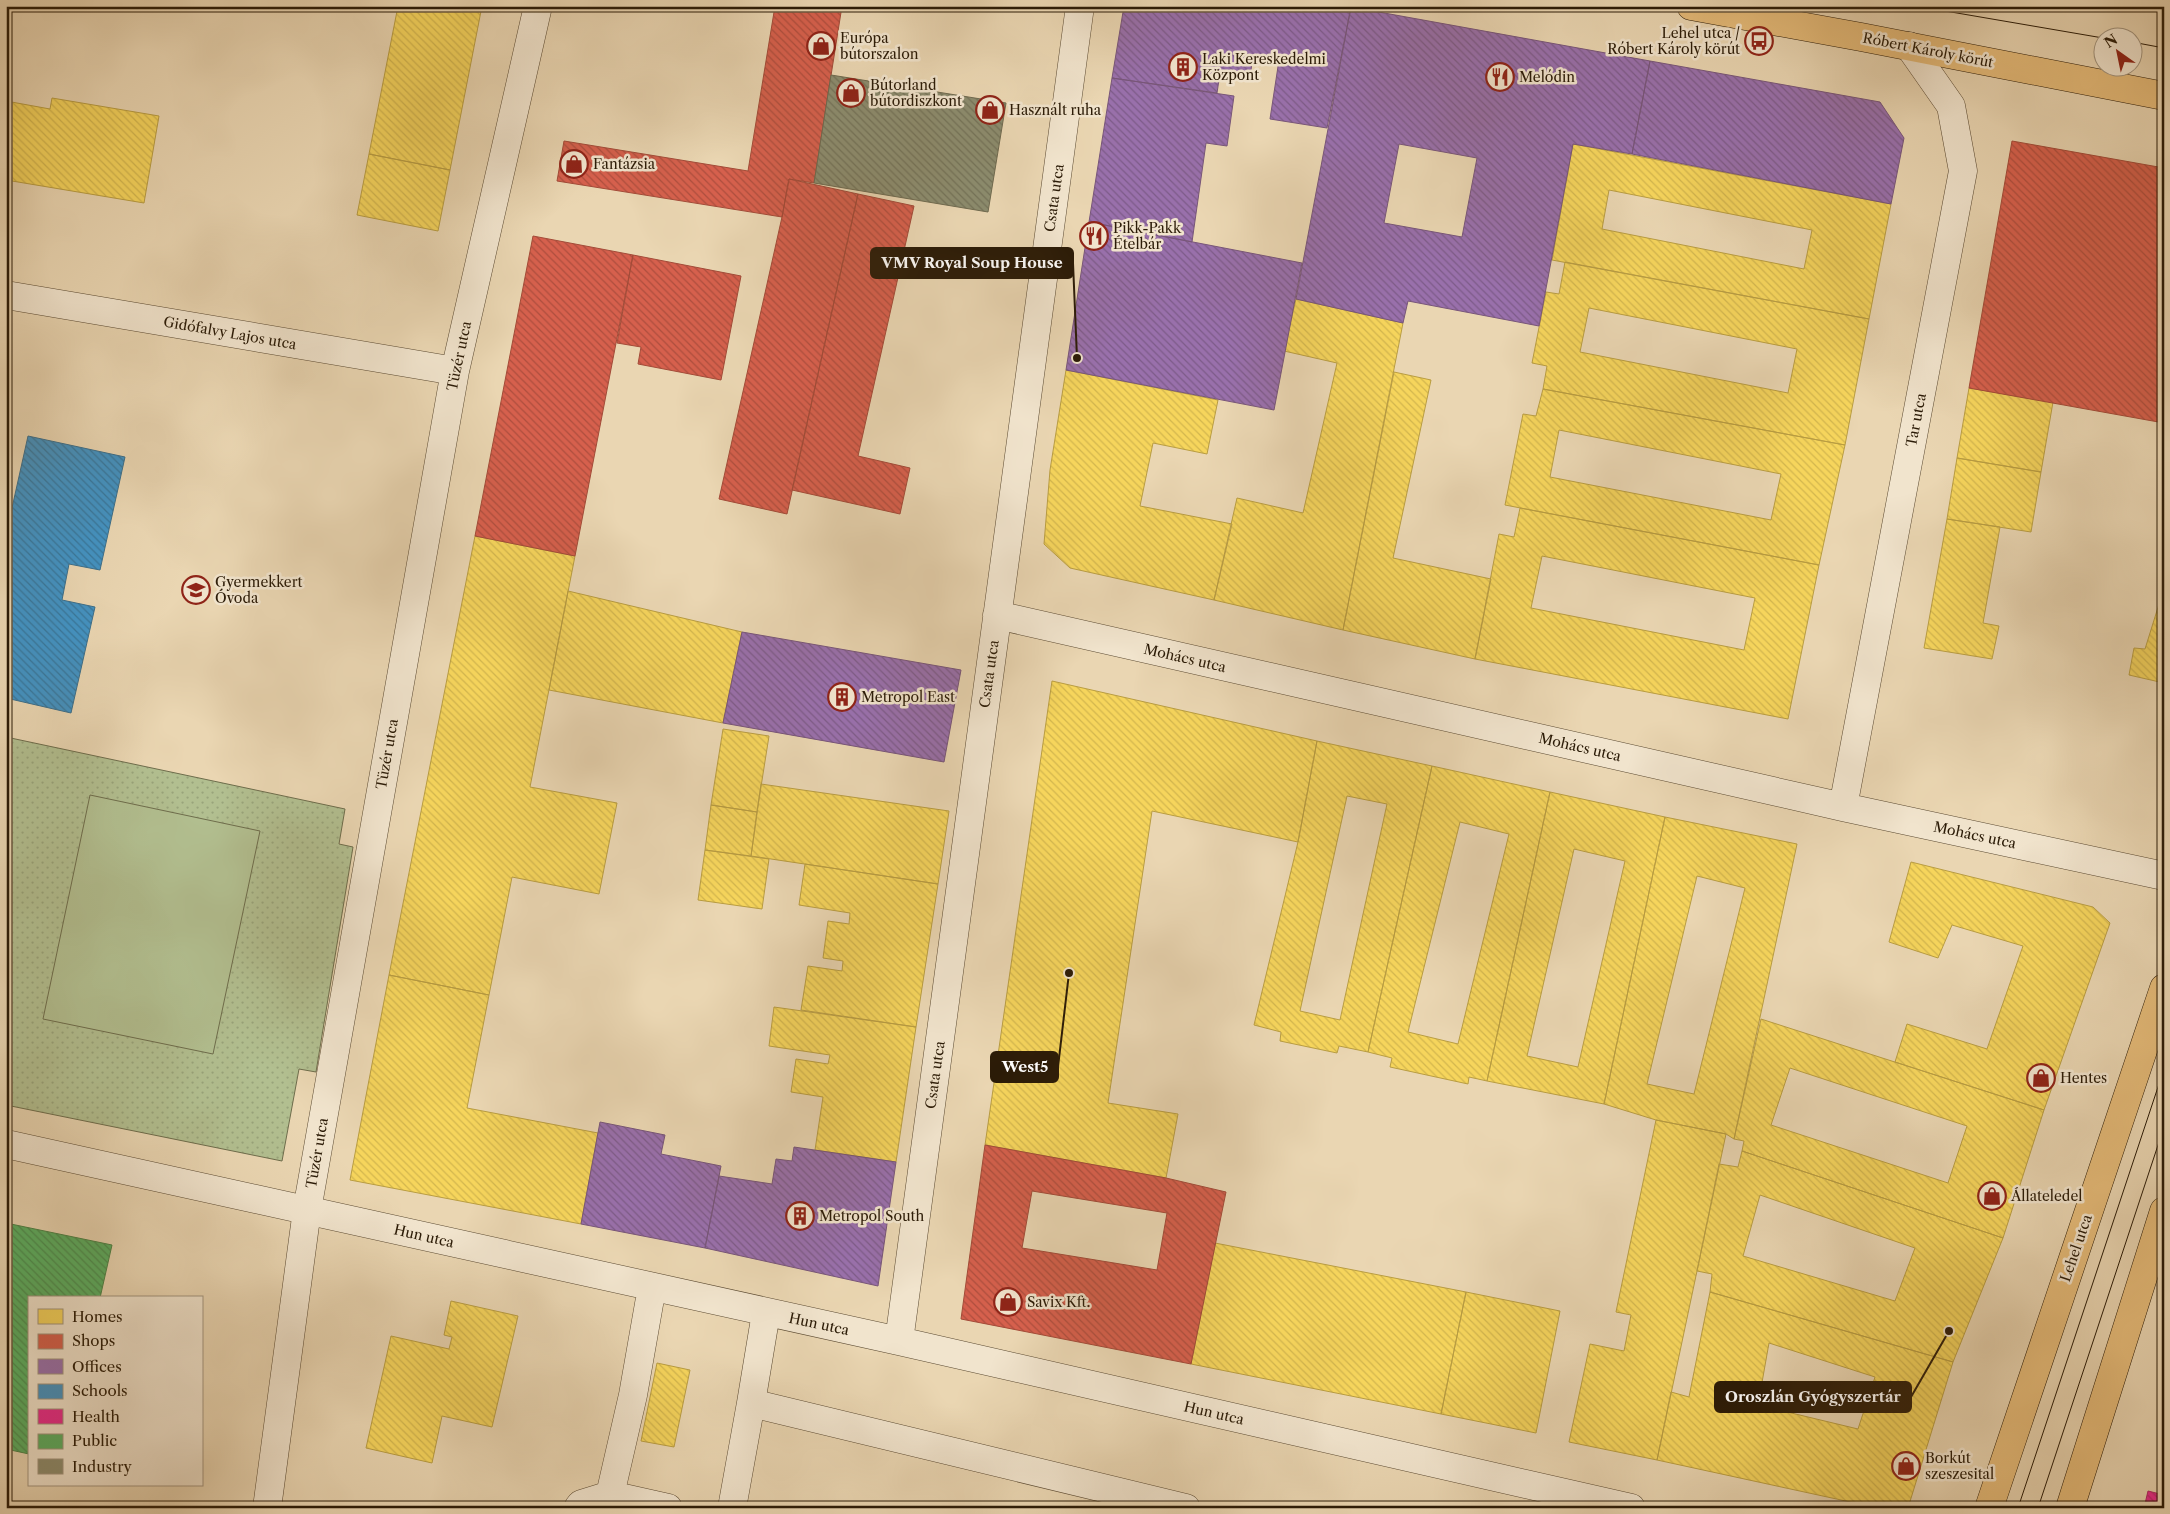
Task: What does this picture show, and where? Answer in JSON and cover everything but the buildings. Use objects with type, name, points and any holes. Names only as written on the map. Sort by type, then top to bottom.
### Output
[{"type":"main road","name":"Róbert Károly körút","points":[[1691,6],[2164,96]]},
{"type":"main road","name":"Lehel utca","points":[[1989,1508],[2164,988]]},
{"type":"main road","points":[[2070,1508],[2163,1216]]},
{"type":"street","name":"Tüzér utca","points":[[267,1508],[307,1210],[454,371],[538,6]]},
{"type":"street","name":"Csata utca","points":[[898,1342],[1080,6]]},
{"type":"street","name":"Tar utca","points":[[1844,807],[1963,171],[1951,106],[1909,46]]},
{"type":"street","name":"Gidófalvy Lajos utca","points":[[6,295],[454,371]]},
{"type":"street","name":"Mohács utca","points":[[997,615],[1844,807],[2164,876]]},
{"type":"street","name":"Hun utca","points":[[6,1144],[898,1342],[1631,1508]]},
{"type":"street","points":[[610,1494],[633,1395],[652,1287]]},
{"type":"street","points":[[732,1508],[766,1313]]},
{"type":"street","points":[[751,1403],[1186,1508]]},
{"type":"street","points":[[578,1508],[581,1504],[610,1494],[668,1508]]},
{"type":"green space","points":[[6,737],[345,809],[339,844],[353,847],[316,1072],[299,1069],[282,1161],[6,1105]]},
{"type":"green space","points":[[90,795],[260,831],[213,1054],[43,1019]]},
{"type":"tram line","points":[[1916,6],[2092,36]]},
{"type":"tram line","points":[[2142,44],[2164,48]]},
{"type":"tram line","points":[[2018,1508],[2164,1069]]},
{"type":"tram line","points":[[2038,1508],[2164,1127]]},
{"type":"place","name":"Lehel utca / Róbert Károly körút","points":[[1759,41]]},
{"type":"place","name":"Európa bútorszalon","points":[[821,46]]},
{"type":"place","name":"Laki Kereskedelmi Központ","points":[[1183,67]]},
{"type":"place","name":"Melódin","points":[[1500,77]]},
{"type":"place","name":"Bútorland bútordiszkont","points":[[851,93]]},
{"type":"place","name":"Használt ruha","points":[[990,110]]},
{"type":"place","name":"Fantázsia","points":[[574,164]]},
{"type":"place","name":"Pikk-Pakk Ételbár","points":[[1094,236]]},
{"type":"place","name":"VMV Royal Soup House","points":[[1077,358]]},
{"type":"place","name":"Gyermekkert Óvoda","points":[[196,590]]},
{"type":"place","name":"Metropol East","points":[[842,697]]},
{"type":"place","name":"West5","points":[[1069,973]]},
{"type":"place","name":"Hentes","points":[[2041,1078]]},
{"type":"place","name":"Állateledel","points":[[1992,1196]]},
{"type":"place","name":"Metropol South","points":[[800,1216]]},
{"type":"place","name":"Savix Kft.","points":[[1008,1302]]},
{"type":"place","name":"Oroszlán Gyógyszertár","points":[[1949,1331]]},
{"type":"place","name":"Borkút szeszesital","points":[[1906,1466]]}]
